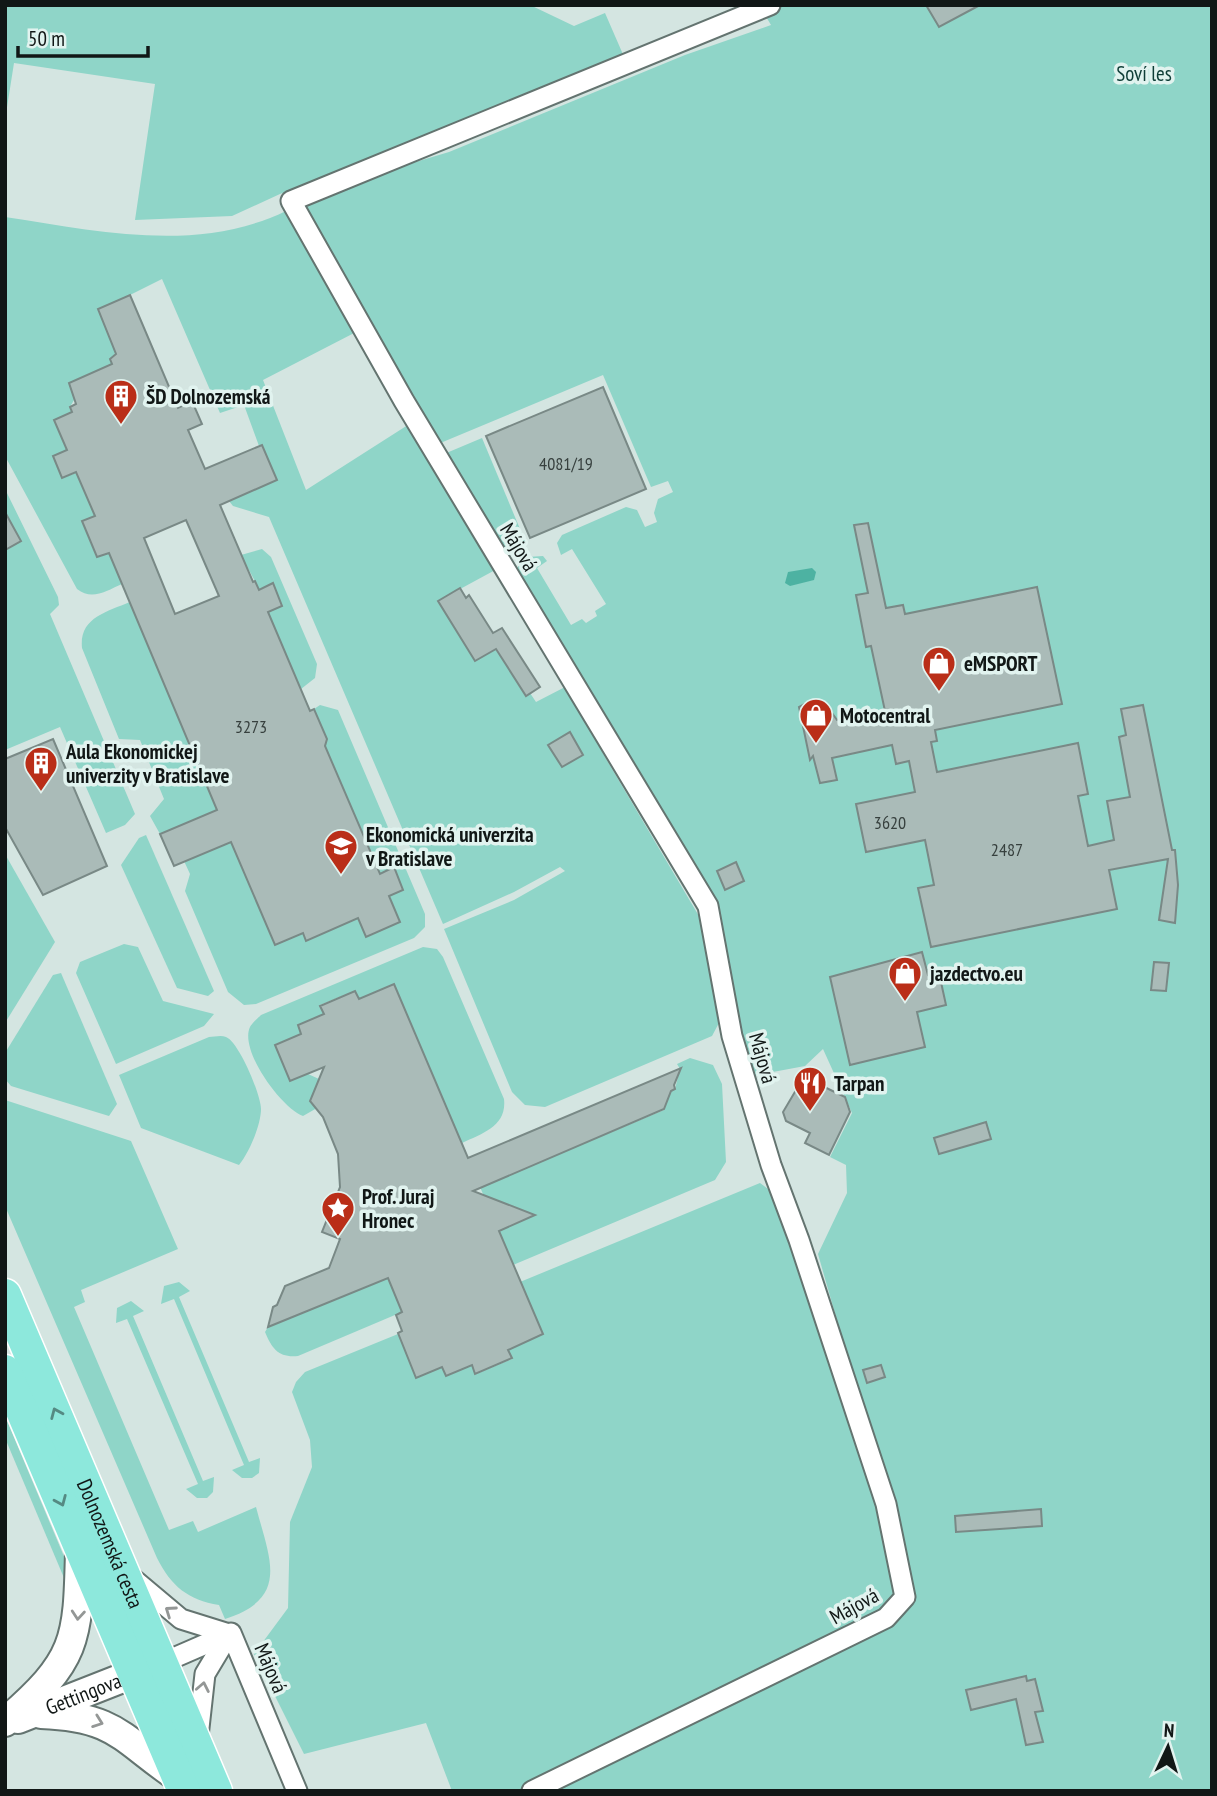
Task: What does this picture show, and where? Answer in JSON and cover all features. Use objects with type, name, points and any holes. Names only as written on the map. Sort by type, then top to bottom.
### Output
[{"type":"main road","name":"Dolnozemská cesta","points":[[5,1295],[123,1569],[182,1784]]},
{"type":"main road","name":"Dolnozemská cesta","points":[[5,1371],[80,1547],[198,1747],[216,1791]]},
{"type":"street","name":"Májová","points":[[532,1791],[886,1618],[905,1597],[886,1504],[799,1240],[771,1165],[732,1036],[708,906],[404,401],[291,201],[626,67],[770,5]]},
{"type":"street","points":[[14,1720],[46,1686],[68,1653],[79,1618],[80,1547]]},
{"type":"street","points":[[123,1569],[160,1604],[181,1619],[229,1634],[205,1674],[200,1703],[198,1747]]},
{"type":"street","name":"Májová","points":[[149,1668],[231,1633],[297,1791]]},
{"type":"street","name":"Gettingova","points":[[14,1720],[149,1668]]},
{"type":"street","points":[[14,1720],[88,1718],[107,1725],[182,1784]]},
{"type":"green space","points":[[5,5],[530,5],[574,26],[605,13],[625,59],[280,194],[232,216],[135,220],[155,84],[14,63],[5,120]]},
{"type":"green space","name":"Soví les","points":[[759,5],[1212,5],[1212,1791],[452,1791],[426,1723],[304,1754],[254,1654],[288,1608],[290,1522],[312,1467],[310,1440],[292,1392],[305,1372],[398,1334],[416,1378],[442,1367],[446,1376],[472,1365],[476,1374],[512,1359],[508,1350],[543,1334],[520,1282],[760,1183],[779,1197],[856,1387],[818,1254],[847,1193],[846,1165],[830,1157],[852,1113],[823,1049],[805,1066],[752,1076],[731,997],[715,899],[517,568],[527,557],[543,556],[547,561],[537,568],[571,625],[582,619],[586,623],[597,616],[595,611],[606,604],[572,549],[561,555],[557,543],[562,535],[626,507],[637,510],[645,527],[657,522],[654,513],[658,499],[673,492],[668,481],[651,487],[603,375],[438,444],[307,213],[307,201],[392,169],[449,152],[685,55],[771,25]]},
{"type":"green space","points":[[286,211],[358,331],[263,380],[306,490],[411,423],[497,569],[438,601],[475,661],[496,649],[525,695],[530,693],[536,702],[567,686],[605,757],[706,928],[720,1021],[712,1036],[545,1107],[525,1105],[512,1092],[444,929],[514,900],[565,871],[560,867],[514,892],[443,924],[269,517],[233,506],[229,501],[276,480],[259,446],[244,405],[220,413],[162,279],[130,295],[112,364],[74,400],[70,407],[72,412],[54,420],[69,456],[62,452],[53,456],[62,478],[76,473],[95,516],[82,522],[96,556],[109,553],[122,584],[94,595],[77,589],[5,456],[5,217],[111,233],[182,235],[218,232],[252,224]]},
{"type":"green space","points":[[482,438],[525,541],[507,548],[501,546],[444,454]]},
{"type":"green space","points":[[5,489],[58,597],[59,605],[50,614],[135,814],[125,825],[106,833],[60,727],[5,750]]},
{"type":"green space","points":[[262,549],[271,557],[317,664],[315,678],[301,689],[261,595],[272,584],[259,589],[241,555]]},
{"type":"green space","points":[[130,602],[217,810],[160,834],[150,816],[164,799],[140,740],[119,739],[82,648],[82,638],[90,623],[103,613]]},
{"type":"green space","points":[[320,705],[338,710],[425,914],[425,927],[414,938],[256,1004],[244,1005],[228,992],[185,891],[190,874],[184,861],[231,842],[275,944],[303,933],[306,941],[338,927],[335,919],[355,911],[366,937],[400,922],[383,879],[385,872],[380,873],[325,745],[327,739],[314,709]]},
{"type":"green space","points":[[146,835],[214,991],[208,996],[177,988],[121,865],[139,838]]},
{"type":"green space","points":[[5,854],[55,942],[5,1023]]},
{"type":"green space","points":[[124,944],[138,947],[163,1001],[214,1014],[204,1026],[116,1064],[76,973],[80,962]]},
{"type":"green space","points":[[423,947],[437,949],[443,957],[504,1099],[502,1116],[498,1122],[462,1143],[416,1038],[351,1003],[347,994],[320,1005],[324,1014],[298,1025],[301,1034],[276,1044],[290,1081],[308,1074],[319,1079],[310,1100],[317,1108],[303,1116],[294,1111],[274,1090],[256,1063],[248,1037],[252,1024],[261,1015]]},
{"type":"green space","points":[[61,973],[117,1104],[109,1116],[11,1086],[5,1079],[5,1053],[53,975]]},
{"type":"green space","points":[[224,1036],[237,1048],[260,1102],[257,1131],[239,1165],[141,1128],[119,1075],[209,1037]]},
{"type":"green space","points":[[690,1058],[713,1065],[722,1084],[726,1162],[715,1180],[513,1265],[499,1231],[534,1215],[492,1198],[486,1201],[480,1187],[664,1110],[671,1091],[675,1089],[680,1069],[677,1064]]},
{"type":"green space","points":[[5,1100],[131,1141],[178,1249],[81,1290],[85,1302],[74,1307],[169,1530],[193,1521],[198,1532],[256,1507],[266,1544],[270,1575],[267,1588],[259,1600],[246,1610],[225,1619],[219,1605],[189,1595],[175,1584],[157,1558],[5,1206]]},
{"type":"green space","points":[[393,1276],[402,1312],[298,1356],[281,1354],[274,1348],[265,1332],[268,1327]]},
{"type":"green space","points":[[179,1282],[190,1291],[179,1297],[249,1462],[260,1458],[259,1473],[252,1478],[242,1478],[232,1470],[244,1465],[174,1299],[161,1304],[164,1286]]},
{"type":"green space","points":[[131,1301],[144,1311],[133,1316],[203,1481],[214,1477],[213,1492],[207,1498],[197,1498],[186,1489],[198,1484],[127,1319],[116,1323],[117,1308]]},
{"type":"green space","points":[[5,1416],[71,1573],[67,1585],[5,1438]]},
{"type":"shaded area","points":[[812,568],[816,572],[814,580],[790,586],[785,583],[788,572]]},
{"type":"building","points":[[926,5],[980,5],[939,27]]},
{"type":"building","points":[[130,295],[178,408],[192,401],[202,424],[188,430],[205,469],[262,445],[277,480],[220,505],[253,582],[255,581],[259,590],[273,583],[282,606],[268,612],[310,711],[314,709],[327,739],[325,746],[380,874],[394,867],[403,890],[389,896],[400,922],[366,937],[358,918],[306,941],[303,933],[275,945],[231,842],[174,866],[160,834],[217,810],[109,553],[97,557],[82,521],[95,516],[76,472],[62,478],[53,456],[67,450],[54,420],[72,412],[70,407],[76,404],[69,383],[112,364],[110,359],[116,354],[98,309]],"holes":[[[186,520],[219,596],[175,614],[144,538]]]},
{"type":"building","points":[[603,387],[646,489],[530,538],[486,436]]},
{"type":"building","points":[[5,512],[21,541],[5,550]]},
{"type":"building","points":[[868,523],[886,608],[903,605],[905,614],[1037,587],[1062,704],[935,730],[937,741],[931,742],[937,772],[1078,743],[1088,794],[1078,796],[1088,846],[1114,840],[1107,801],[1130,797],[1119,737],[1126,735],[1121,709],[1143,705],[1172,850],[1175,850],[1178,885],[1175,923],[1159,920],[1168,859],[1109,870],[1117,909],[931,947],[918,888],[934,885],[925,840],[866,852],[856,804],[915,792],[909,761],[896,764],[892,745],[832,758],[837,780],[820,783],[813,756],[810,760],[799,707],[810,701],[818,702],[827,706],[837,720],[885,711],[871,646],[866,647],[856,595],[868,593],[854,525]]},
{"type":"building","points":[[460,588],[466,598],[469,595],[493,633],[502,628],[540,687],[526,696],[496,649],[475,661],[438,601]]},
{"type":"building","points":[[570,732],[583,755],[562,767],[548,745]]},
{"type":"building","name":"Aula Ekonomickej univerzity v Bratislave","points":[[53,739],[107,866],[43,895],[5,827],[5,759]]},
{"type":"building","points":[[736,862],[744,881],[725,890],[717,871]]},
{"type":"building","points":[[922,952],[928,975],[939,973],[946,1005],[917,1012],[925,1047],[850,1065],[830,977]]},
{"type":"building","points":[[1154,962],[1169,963],[1166,991],[1151,990]]},
{"type":"building","points":[[394,984],[468,1158],[681,1068],[675,1089],[671,1091],[664,1109],[473,1191],[535,1215],[499,1231],[543,1334],[508,1350],[512,1358],[475,1374],[472,1365],[446,1376],[442,1367],[416,1378],[398,1333],[402,1331],[396,1315],[402,1312],[388,1278],[268,1327],[273,1307],[277,1305],[285,1286],[329,1268],[340,1239],[322,1232],[340,1187],[338,1154],[323,1117],[310,1101],[324,1067],[290,1081],[275,1045],[301,1034],[298,1025],[324,1014],[320,1006],[355,991],[359,999]]},
{"type":"building","points":[[808,1079],[845,1097],[850,1112],[829,1155],[805,1143],[810,1133],[786,1121],[783,1112],[802,1080]]},
{"type":"building","points":[[986,1122],[991,1139],[939,1154],[934,1138]]},
{"type":"building","points":[[881,1365],[885,1377],[867,1383],[863,1370]]},
{"type":"building","points":[[1041,1509],[1042,1526],[956,1532],[955,1516]]},
{"type":"building","points":[[1026,1676],[1027,1681],[1035,1679],[1043,1711],[1035,1712],[1043,1742],[1026,1745],[1016,1699],[971,1710],[966,1690]]},
{"type":"place","name":"ŠD Dolnozemská","points":[[121,426]]},
{"type":"place","name":"eMSPORT","points":[[939,693]]},
{"type":"place","name":"Motocentral","points":[[816,745]]},
{"type":"place","name":"Aula Ekonomickej univerzity v Bratislave","points":[[41,793]]},
{"type":"place","name":"Ekonomická univerzita v Bratislave","points":[[341,876]]},
{"type":"place","name":"jazdectvo.eu","points":[[905,1003]]},
{"type":"place","name":"Tarpan","points":[[810,1113]]},
{"type":"place","name":"Prof. Juraj Hronec","points":[[338,1238]]}]
